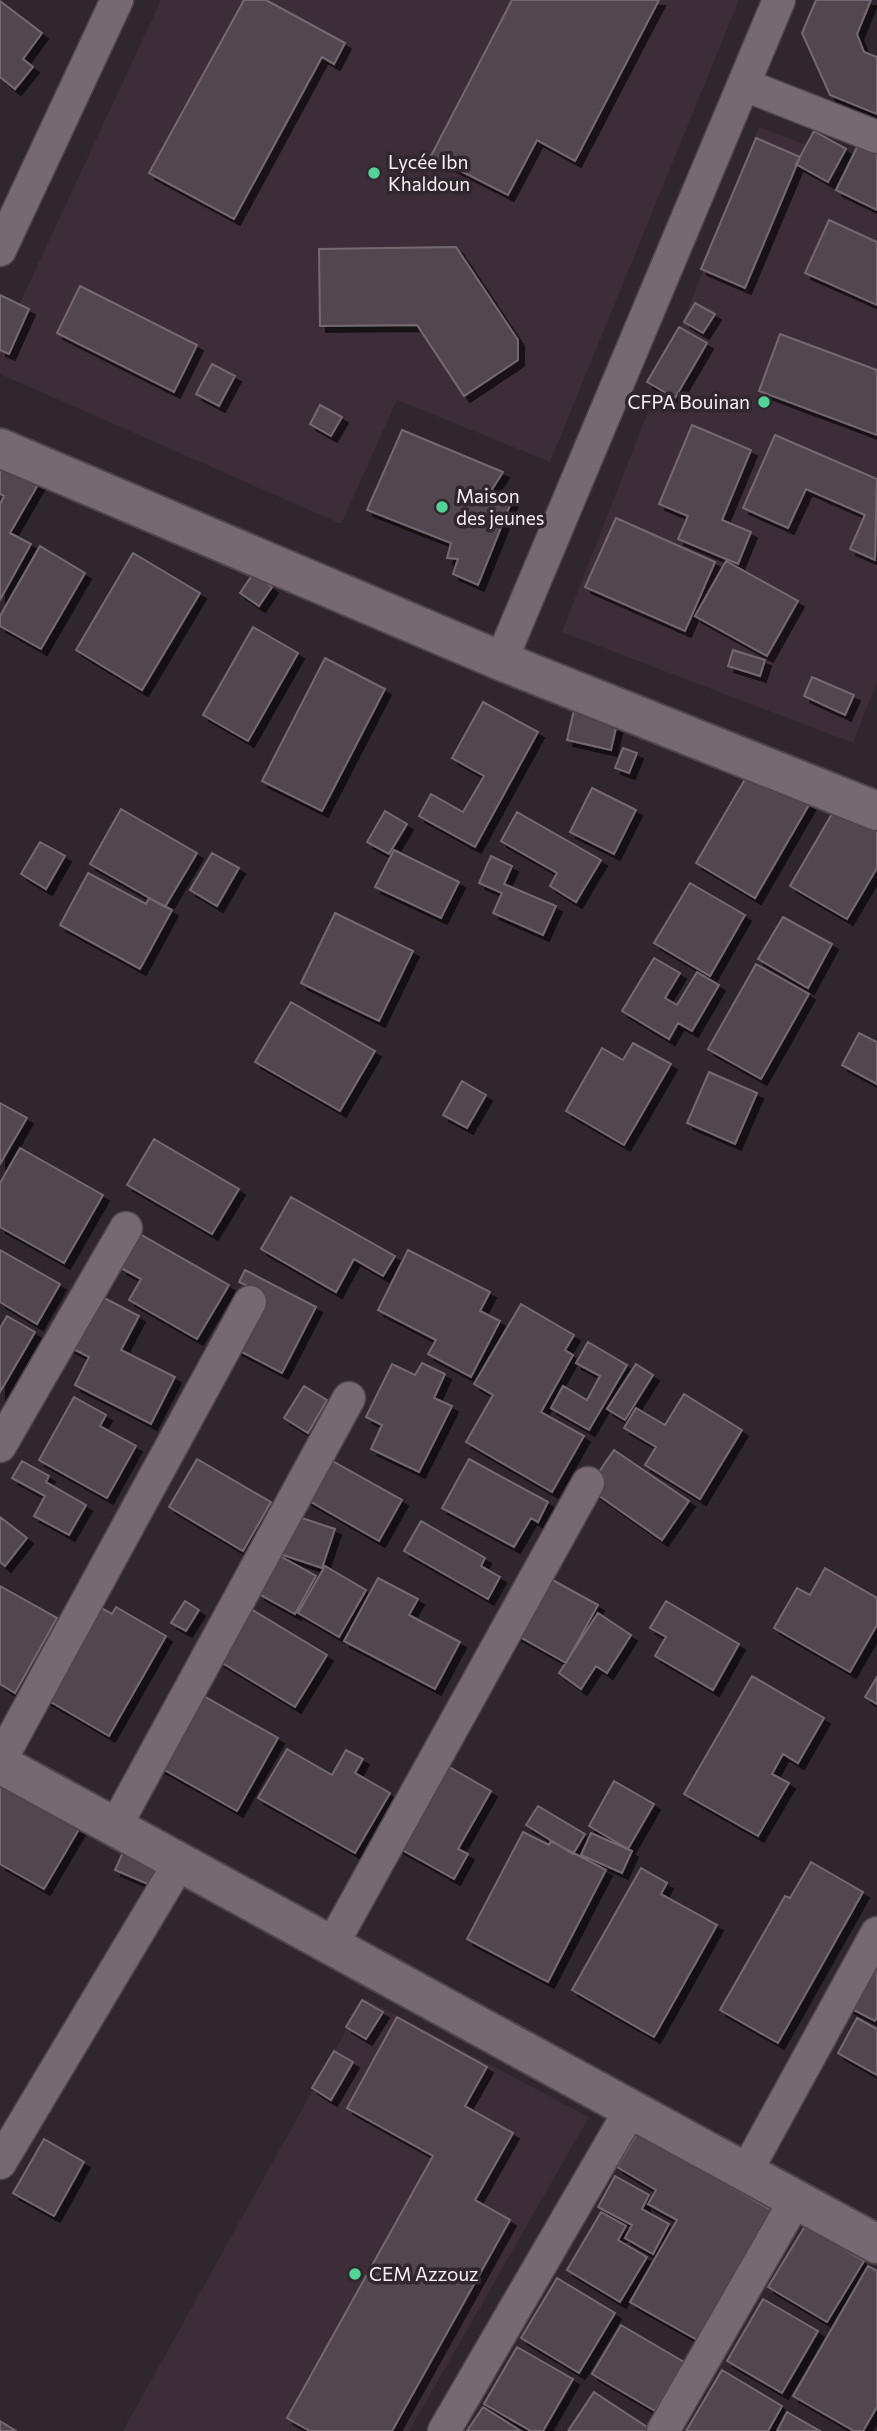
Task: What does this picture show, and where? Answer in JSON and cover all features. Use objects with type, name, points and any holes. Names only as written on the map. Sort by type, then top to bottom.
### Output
[{"type":"street","points":[[0,250],[117,0]]},
{"type":"street","points":[[501,661],[779,0]]},
{"type":"street","points":[[745,85],[877,137]]},
{"type":"street","points":[[0,448],[501,661],[877,811]]},
{"type":"street","points":[[0,1446],[126,1228]]},
{"type":"street","points":[[250,1302],[0,1763],[877,2244]]},
{"type":"street","points":[[115,1827],[349,1398]]},
{"type":"street","points":[[332,1945],[588,1483]]},
{"type":"street","points":[[0,2163],[180,1862]]},
{"type":"street","points":[[746,2172],[877,1933]]},
{"type":"street","points":[[444,2431],[631,2109]]},
{"type":"street","points":[[663,2431],[796,2199]]},
{"type":"shaded area","name":"Lycée Ibn Khaldoun","points":[[161,0],[739,0],[550,462],[397,400],[341,524],[0,374],[0,346]]},
{"type":"shaded area","name":"CFPA Bouinan","points":[[759,127],[877,172],[877,682],[853,743],[562,632]]},
{"type":"shaded area","name":"CEM Azzouz","points":[[364,1998],[589,2117],[409,2431],[123,2431]]},
{"type":"building","points":[[244,0],[266,0],[345,43],[334,64],[322,57],[234,219],[149,173]]},
{"type":"building","points":[[512,0],[659,0],[575,161],[537,140],[508,195],[431,156]]},
{"type":"building","points":[[816,0],[871,0],[857,34],[864,52],[877,57],[877,114],[830,95],[802,33]]},
{"type":"building","points":[[0,1],[42,33],[23,59],[33,67],[15,89],[0,77]]},
{"type":"building","points":[[814,131],[846,149],[828,182],[796,164]]},
{"type":"building","points":[[756,138],[800,157],[745,288],[701,269]]},
{"type":"building","points":[[861,139],[877,146],[877,210],[836,190]]},
{"type":"building","points":[[829,220],[877,242],[877,305],[805,273]]},
{"type":"building","points":[[456,247],[518,340],[518,360],[464,396],[417,325],[320,326],[319,249]]},
{"type":"building","points":[[80,286],[197,345],[174,392],[57,333]]},
{"type":"building","points":[[0,295],[29,309],[9,354],[0,350]]},
{"type":"building","points":[[695,303],[715,314],[703,333],[684,322]]},
{"type":"building","points":[[679,327],[707,343],[675,398],[647,382]]},
{"type":"building","points":[[780,334],[877,370],[877,435],[759,391]]},
{"type":"building","points":[[212,364],[235,376],[219,406],[196,394]]},
{"type":"building","points":[[320,405],[342,417],[331,436],[310,424]]},
{"type":"building","points":[[692,425],[751,450],[722,520],[751,532],[738,564],[678,539],[688,516],[659,504]]},
{"type":"building","points":[[402,430],[503,472],[491,491],[512,500],[478,585],[453,574],[458,559],[447,558],[451,543],[367,510]]},
{"type":"building","points":[[775,435],[877,479],[875,560],[850,549],[865,515],[806,489],[788,528],[743,508]]},
{"type":"building","points":[[0,452],[43,476],[10,533],[31,544],[0,600],[0,504],[4,496],[0,494]]},
{"type":"building","points":[[616,518],[715,562],[685,631],[585,587]]},
{"type":"building","points":[[40,546],[85,573],[41,649],[0,626],[0,616]]},
{"type":"building","points":[[133,553],[200,593],[142,690],[76,650]]},
{"type":"building","points":[[726,561],[798,601],[767,656],[695,616]]},
{"type":"building","points":[[253,574],[272,587],[259,606],[240,593]]},
{"type":"building","points":[[253,627],[298,653],[248,741],[203,715]]},
{"type":"building","points":[[733,650],[765,660],[760,676],[728,666]]},
{"type":"building","points":[[325,658],[385,689],[322,811],[262,781]]},
{"type":"building","points":[[812,677],[854,695],[845,715],[804,696]]},
{"type":"building","points":[[483,702],[538,732],[475,847],[419,816],[431,794],[463,812],[484,776],[452,758]]},
{"type":"building","points":[[574,710],[618,719],[611,750],[567,740]]},
{"type":"building","points":[[623,748],[637,753],[629,773],[615,768]]},
{"type":"building","points":[[751,769],[810,803],[755,898],[696,863]]},
{"type":"building","points":[[592,788],[636,810],[614,854],[570,832]]},
{"type":"building","points":[[837,805],[877,828],[877,868],[847,919],[790,886]]},
{"type":"building","points":[[121,809],[197,853],[165,907],[90,864]]},
{"type":"building","points":[[385,811],[407,824],[389,854],[367,842]]},
{"type":"building","points":[[517,812],[601,860],[576,902],[550,886],[557,873],[501,841]]},
{"type":"building","points":[[40,842],[65,856],[46,889],[21,874]]},
{"type":"building","points":[[394,850],[459,882],[441,918],[375,887]]},
{"type":"building","points":[[212,853],[239,868],[217,906],[190,890]]},
{"type":"building","points":[[491,856],[512,866],[504,884],[556,906],[543,935],[493,913],[502,893],[479,883]]},
{"type":"building","points":[[88,873],[146,904],[149,898],[172,910],[140,969],[60,925]]},
{"type":"building","points":[[690,883],[745,915],[710,976],[654,943]]},
{"type":"building","points":[[335,913],[413,951],[379,1021],[301,983]]},
{"type":"building","points":[[783,917],[832,944],[808,988],[758,959]]},
{"type":"building","points":[[654,958],[680,973],[665,998],[677,1005],[697,972],[719,985],[692,1031],[678,1023],[669,1039],[622,1011]]},
{"type":"building","points":[[756,964],[809,994],[761,1079],[708,1049]]},
{"type":"building","points":[[291,1002],[375,1051],[340,1111],[255,1062]]},
{"type":"building","points":[[859,1033],[877,1042],[877,1084],[842,1065]]},
{"type":"building","points":[[633,1043],[671,1064],[624,1145],[566,1111],[602,1048],[623,1060]]},
{"type":"building","points":[[709,1072],[757,1093],[735,1144],[687,1123]]},
{"type":"building","points":[[462,1081],[486,1095],[467,1128],[443,1115]]},
{"type":"building","points":[[0,1103],[27,1118],[0,1164]]},
{"type":"building","points":[[154,1139],[239,1189],[212,1234],[127,1185]]},
{"type":"building","points":[[20,1148],[103,1195],[64,1263],[0,1227],[0,1183]]},
{"type":"building","points":[[291,1197],[395,1256],[383,1276],[354,1259],[336,1292],[261,1249]]},
{"type":"building","points":[[140,1234],[229,1285],[197,1339],[129,1300],[141,1279],[121,1268]]},
{"type":"building","points":[[0,1250],[60,1284],[37,1324],[0,1302]]},
{"type":"building","points":[[408,1250],[490,1292],[480,1311],[500,1321],[471,1377],[428,1354],[436,1340],[378,1310]]},
{"type":"building","points":[[245,1270],[316,1307],[282,1373],[223,1342],[252,1288],[239,1282]]},
{"type":"building","points":[[83,1287],[139,1316],[121,1350],[175,1377],[151,1424],[75,1385],[89,1357],[56,1340]]},
{"type":"building","points":[[521,1304],[574,1335],[565,1350],[573,1355],[541,1412],[584,1436],[552,1492],[466,1442],[493,1395],[474,1384]]},
{"type":"building","points":[[7,1316],[35,1332],[0,1392],[0,1328]]},
{"type":"building","points":[[588,1342],[627,1365],[589,1430],[551,1408],[563,1386],[587,1400],[600,1376],[576,1363]]},
{"type":"building","points":[[422,1363],[445,1374],[434,1398],[452,1406],[419,1472],[371,1449],[382,1425],[366,1417],[392,1364],[415,1375]]},
{"type":"building","points":[[636,1364],[653,1375],[625,1420],[607,1409]]},
{"type":"building","points":[[304,1386],[327,1400],[308,1433],[284,1418]]},
{"type":"building","points":[[684,1394],[742,1430],[700,1499],[645,1465],[656,1447],[624,1428],[636,1408],[665,1425]]},
{"type":"building","points":[[74,1397],[106,1415],[100,1426],[136,1446],[107,1498],[39,1460]]},
{"type":"building","points":[[614,1450],[689,1501],[662,1540],[588,1488]]},
{"type":"building","points":[[320,1454],[402,1500],[379,1541],[297,1494]]},
{"type":"building","points":[[197,1459],[271,1502],[243,1551],[169,1507]]},
{"type":"building","points":[[469,1459],[548,1502],[538,1522],[531,1518],[514,1547],[442,1508]]},
{"type":"building","points":[[22,1461],[49,1476],[46,1482],[86,1505],[69,1535],[34,1516],[45,1496],[12,1478]]},
{"type":"building","points":[[290,1514],[335,1529],[322,1568],[277,1553]]},
{"type":"building","points":[[0,1517],[27,1538],[5,1566],[0,1562]]},
{"type":"building","points":[[421,1521],[485,1558],[481,1566],[500,1577],[488,1599],[404,1551]]},
{"type":"building","points":[[280,1556],[316,1576],[295,1614],[259,1594]]},
{"type":"building","points":[[325,1566],[366,1590],[339,1637],[298,1613]]},
{"type":"building","points":[[825,1568],[877,1598],[877,1625],[850,1672],[774,1628],[797,1588],[810,1595]]},
{"type":"building","points":[[538,1572],[598,1605],[566,1663],[506,1629]]},
{"type":"building","points":[[378,1578],[418,1599],[409,1615],[460,1642],[435,1689],[344,1641]]},
{"type":"building","points":[[0,1586],[57,1618],[15,1693],[0,1684]]},
{"type":"building","points":[[185,1601],[199,1610],[186,1631],[171,1623]]},
{"type":"building","points":[[666,1601],[739,1644],[713,1690],[655,1656],[666,1637],[650,1628]]},
{"type":"building","points":[[90,1602],[112,1614],[116,1607],[166,1636],[109,1736],[37,1694]]},
{"type":"building","points":[[251,1609],[327,1655],[295,1707],[219,1661]]},
{"type":"building","points":[[598,1613],[631,1635],[607,1673],[596,1666],[581,1689],[559,1673]]},
{"type":"building","points":[[752,1676],[824,1718],[798,1763],[783,1754],[772,1774],[789,1783],[758,1836],[684,1794]]},
{"type":"building","points":[[877,1677],[877,1704],[865,1697]]},
{"type":"building","points":[[188,1687],[278,1738],[237,1811],[147,1760]]},
{"type":"building","points":[[287,1749],[332,1775],[346,1750],[363,1759],[355,1773],[390,1793],[355,1853],[258,1798]]},
{"type":"building","points":[[437,1760],[491,1791],[458,1849],[468,1854],[454,1879],[390,1843]]},
{"type":"building","points":[[0,1772],[85,1819],[44,1889],[0,1864]]},
{"type":"building","points":[[614,1781],[654,1804],[628,1849],[589,1826]]},
{"type":"building","points":[[538,1806],[585,1834],[573,1854],[526,1825]]},
{"type":"building","points":[[523,1832],[549,1845],[551,1841],[606,1870],[548,1982],[467,1939]]},
{"type":"building","points":[[591,1833],[632,1851],[622,1873],[581,1855]]},
{"type":"building","points":[[125,1848],[167,1867],[157,1888],[115,1870]]},
{"type":"building","points":[[811,1862],[863,1892],[778,2043],[720,2010],[785,1896],[790,1898]]},
{"type":"building","points":[[641,1868],[667,1883],[661,1894],[717,1925],[654,2037],[572,1990]]},
{"type":"building","points":[[877,1954],[877,2017],[875,2021],[848,2007]]},
{"type":"building","points":[[362,2000],[383,2012],[366,2039],[346,2027]]},
{"type":"building","points":[[397,2017],[487,2067],[465,2106],[513,2133],[475,2200],[510,2220],[392,2431],[310,2431],[287,2418],[433,2156],[347,2108]]},
{"type":"building","points":[[857,2018],[877,2029],[877,2075],[838,2053]]},
{"type":"building","points":[[334,2051],[353,2062],[331,2100],[312,2088]]},
{"type":"building","points":[[637,2133],[773,2211],[699,2341],[630,2302],[677,2220],[648,2204],[656,2190],[617,2167]]},
{"type":"building","points":[[44,2139],[84,2162],[54,2216],[13,2193]]},
{"type":"building","points":[[615,2176],[649,2195],[642,2209],[669,2224],[653,2254],[625,2238],[632,2225],[598,2207]]},
{"type":"building","points":[[601,2212],[626,2226],[618,2240],[647,2257],[620,2302],[567,2270]]},
{"type":"building","points":[[805,2226],[864,2261],[827,2322],[768,2287]]},
{"type":"building","points":[[868,2266],[877,2271],[877,2407],[863,2431],[854,2431],[793,2396]]},
{"type":"building","points":[[557,2278],[615,2313],[579,2373],[521,2338]]},
{"type":"building","points":[[763,2299],[818,2331],[782,2393],[727,2361]]},
{"type":"building","points":[[621,2325],[684,2362],[655,2411],[592,2374]]},
{"type":"building","points":[[517,2347],[573,2379],[543,2431],[531,2431],[484,2404]]},
{"type":"building","points":[[722,2370],[782,2406],[768,2431],[686,2431]]},
{"type":"building","points":[[594,2392],[650,2429],[568,2431]]},
{"type":"building","points":[[483,2407],[521,2431],[467,2431]]},
{"type":"building","points":[[787,2412],[820,2431],[777,2431]]},
{"type":"building","points":[[0,2421],[16,2431],[0,2431]]},
{"type":"place","name":"Lycée Ibn Khaldoun","points":[[374,173]]},
{"type":"place","name":"CFPA Bouinan","points":[[764,402]]},
{"type":"place","name":"Maison des jeunes","points":[[442,507]]},
{"type":"place","name":"CEM Azzouz","points":[[355,2274]]}]
